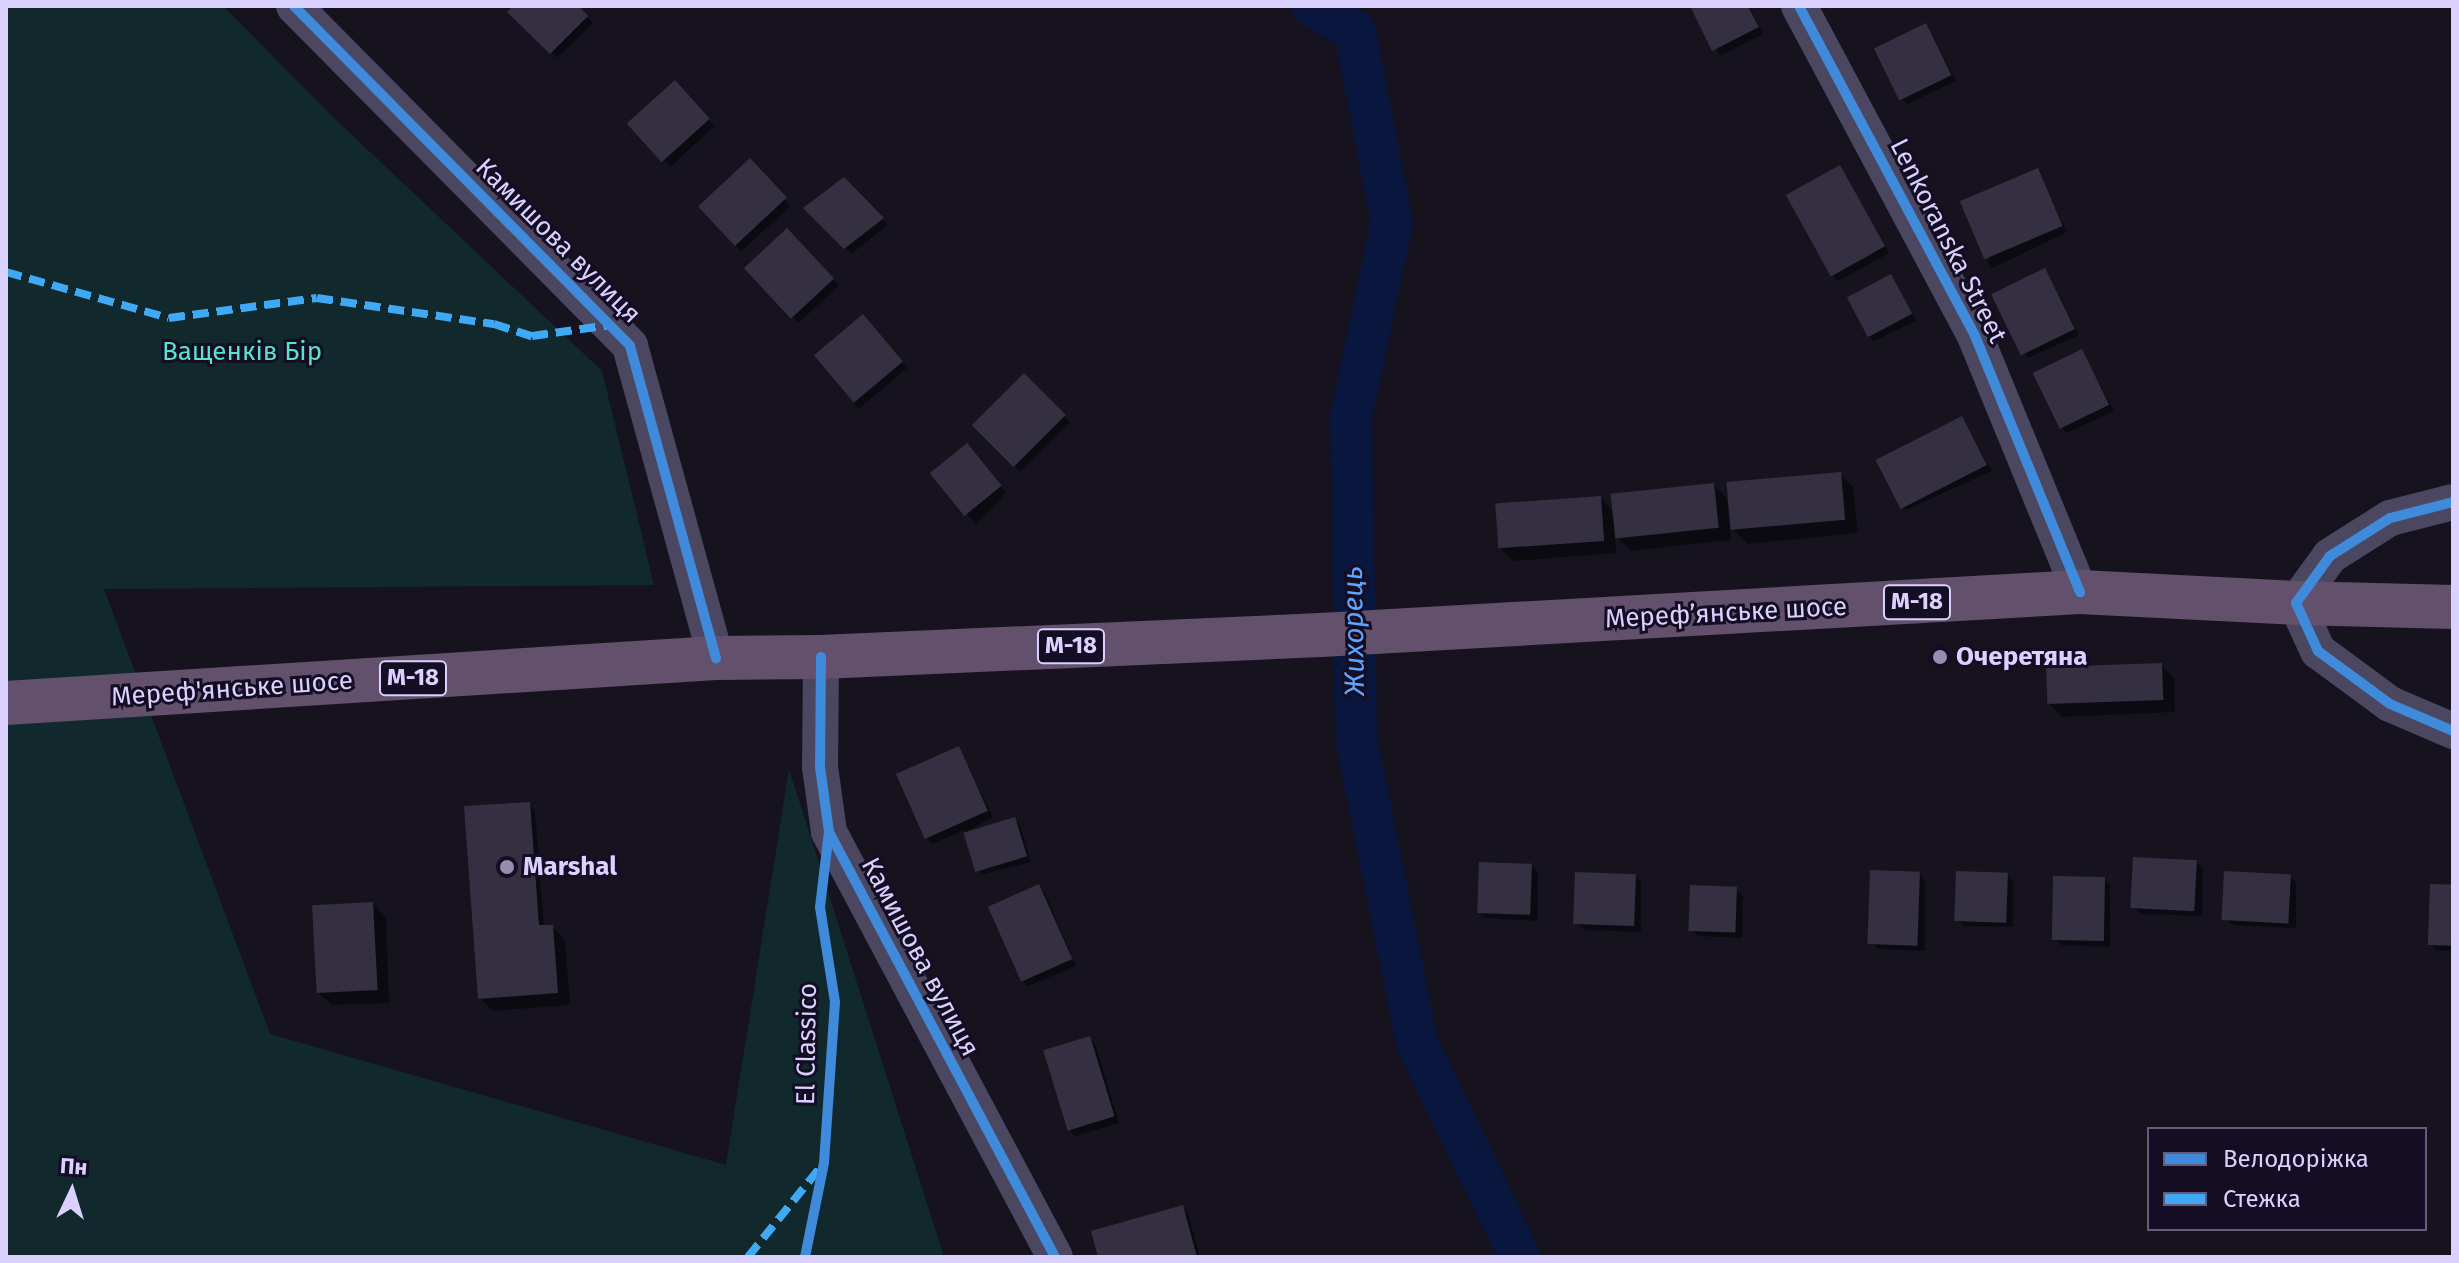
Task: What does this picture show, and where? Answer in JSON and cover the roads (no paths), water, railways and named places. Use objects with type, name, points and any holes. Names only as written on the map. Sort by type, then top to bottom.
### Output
[{"type":"highway","name":"Мереф’янське шосе","points":[[1321,635],[2080,592],[2453,607]]},
{"type":"highway","name":"Мереф'янське шосе","points":[[6,703],[716,658],[821,657],[1321,635]]},
{"type":"street","name":"Камишова вулиця","points":[[294,6],[630,346],[716,658]]},
{"type":"street","name":"Lenkoranska Street","points":[[1799,6],[1975,336],[2080,592]]},
{"type":"street","points":[[2453,502],[2390,518],[2330,556],[2296,603],[2318,651],[2390,704],[2453,731]]},
{"type":"street","name":"Камишова вулиця","points":[[821,657],[820,767],[829,832],[1055,1257]]},
{"type":"waterway","name":"Жихорець","points":[[1313,6],[1355,32],[1392,222],[1351,416],[1356,737],[1417,1043],[1520,1257]]},
{"type":"place","name":"Очеретяна","points":[[1940,657]]},
{"type":"place","name":"Marshal","points":[[507,867]]},
{"type":"park label","name":"Ващенків Бір","points":[[242,352]]}]
